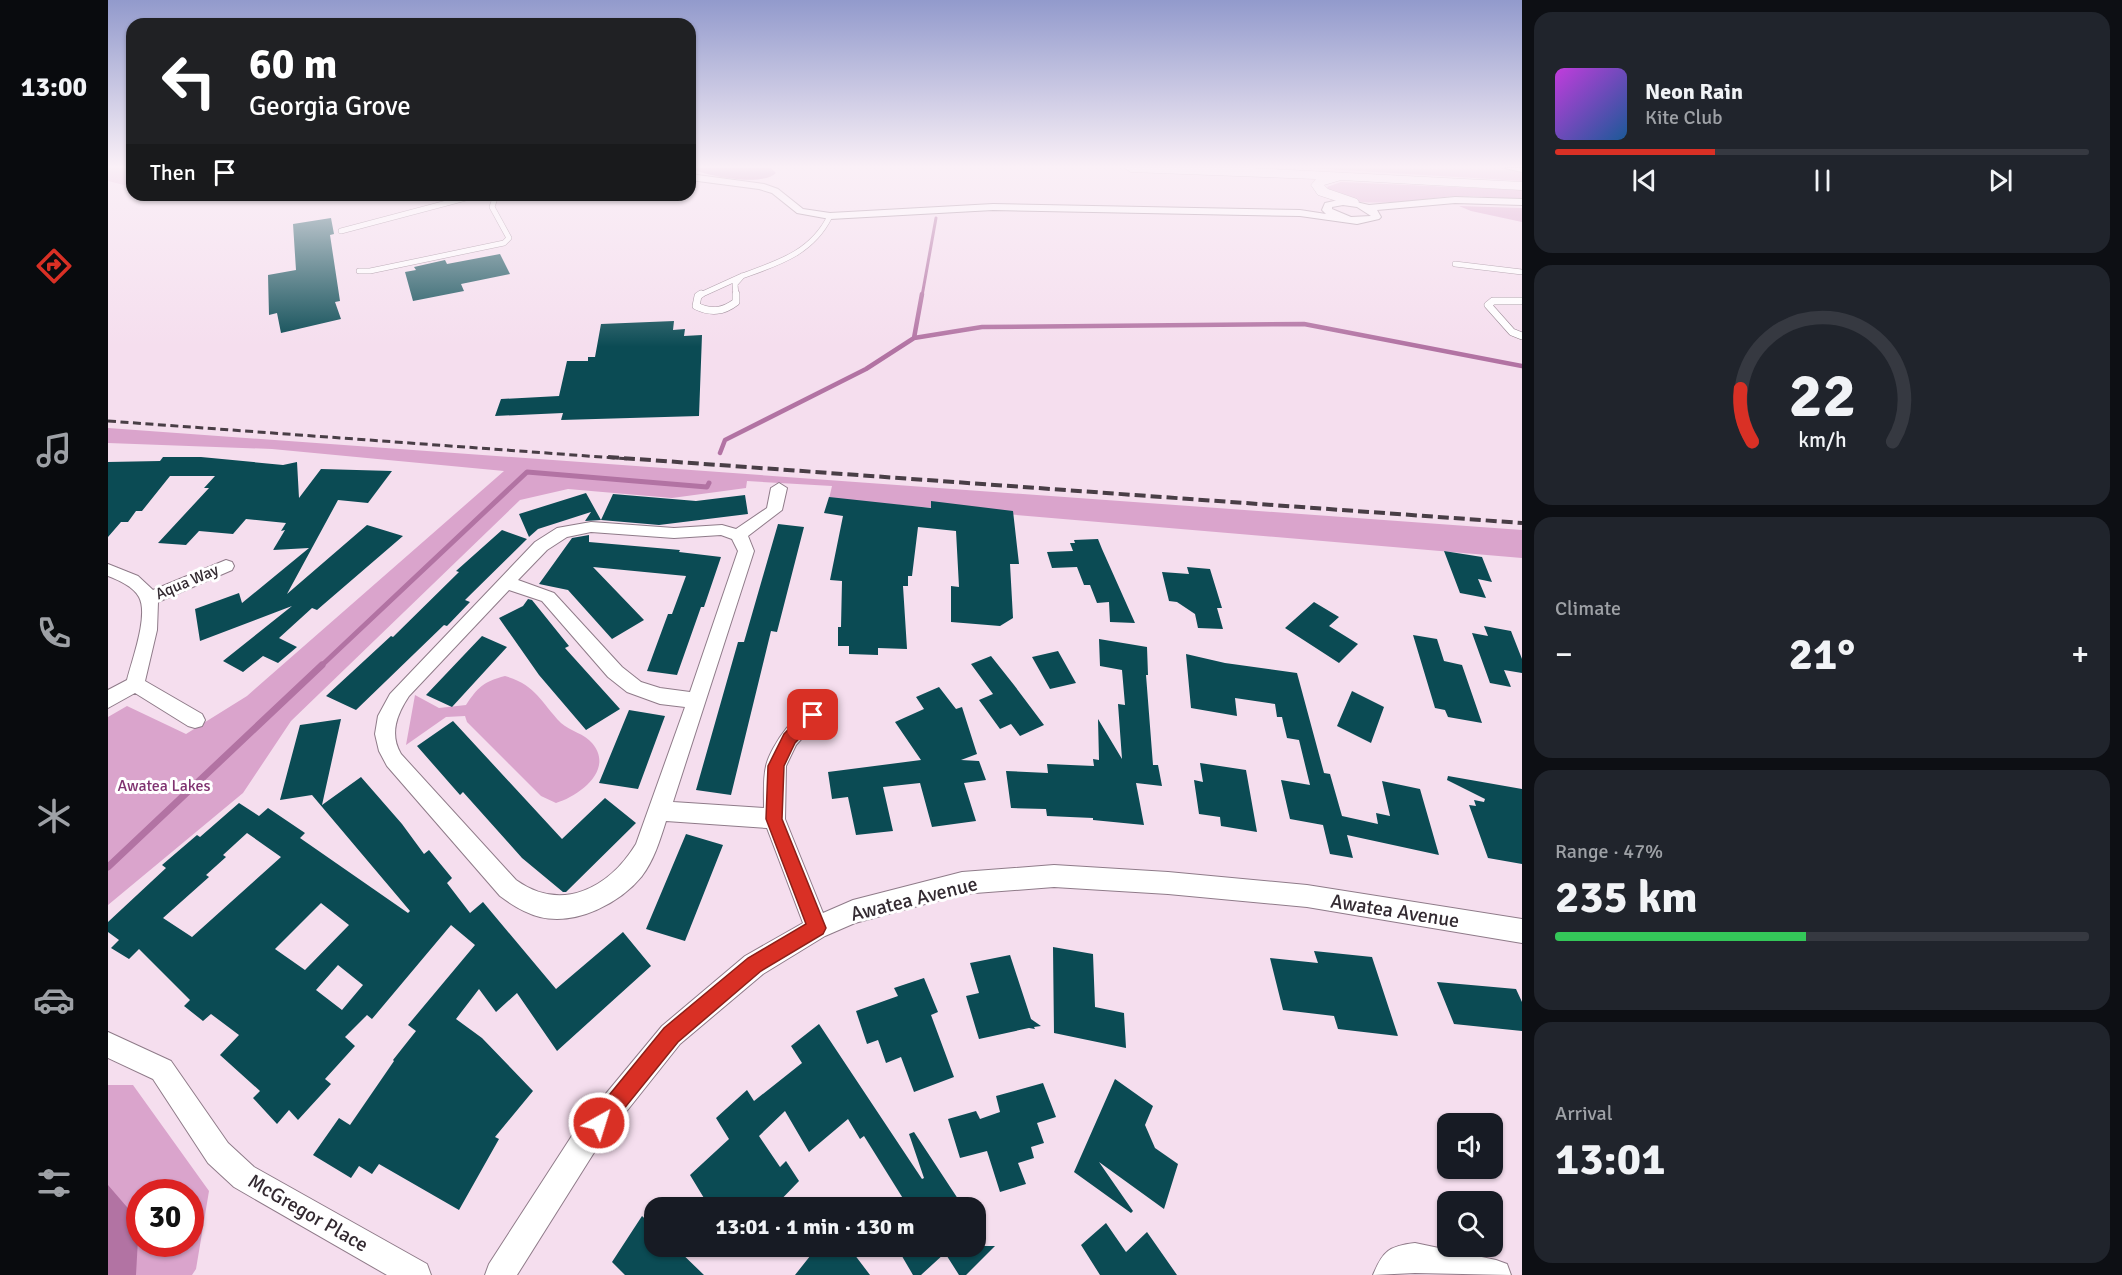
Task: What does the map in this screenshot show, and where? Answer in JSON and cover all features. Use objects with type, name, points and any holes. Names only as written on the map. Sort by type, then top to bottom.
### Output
[{"type":"street","points":[[738,535],[774,510],[779,488]]},
{"type":"street","points":[[600,527],[674,533],[722,530],[738,535],[746,546],[745,555],[696,701],[640,859],[618,885],[598,898],[576,906],[542,906],[523,899],[508,888],[391,755],[384,733],[387,715],[402,691],[505,583],[546,542],[557,535],[577,528],[600,527]]},
{"type":"street","name":"Aqua Way","points":[[148,599],[226,566]]},
{"type":"street","points":[[108,570],[121,573],[140,587],[148,599],[148,631],[135,684],[108,700]]},
{"type":"street","points":[[505,583],[533,590],[548,597],[615,672],[634,687],[660,696],[696,701]]},
{"type":"street","points":[[135,684],[195,720]]},
{"type":"street","points":[[813,715],[789,739],[776,766],[774,819],[817,928]]},
{"type":"street","points":[[658,811],[774,819]]},
{"type":"street","name":"Awatea Avenue","points":[[500,1275],[585,1141],[671,1035],[754,965],[817,928],[853,912],[962,883],[1054,876],[1168,883],[1307,896],[1522,932]]},
{"type":"street","name":"McGregor Place","points":[[108,1045],[162,1070],[218,1153],[244,1177],[416,1275]]},
{"type":"street","points":[[1388,1275],[1398,1260],[1415,1258],[1496,1275]]},
{"type":"lane","points":[[341,231],[354,228]]},
{"type":"lane","points":[[359,271],[370,271],[504,243],[509,238],[503,228]]},
{"type":"lane","points":[[743,275],[735,284],[736,302],[732,307],[706,311],[696,306],[698,296],[743,275],[796,253],[815,242],[826,228]]},
{"type":"lane","points":[[1455,264],[1522,272]]},
{"type":"lane","points":[[1522,301],[1493,301],[1488,305],[1512,332],[1522,336]]},
{"type":"green space","name":"Awatea Lakes","points":[[108,428],[1522,530],[1522,558],[829,499],[832,486],[747,481],[746,488],[672,498],[568,489],[520,500],[291,721],[243,793],[108,905],[108,717],[127,706],[186,734],[247,696],[504,471],[272,449],[108,443]]},
{"type":"green space","points":[[505,676],[531,689],[561,723],[589,740],[598,753],[597,772],[584,788],[565,800],[556,803],[541,796],[467,722],[465,716],[446,717],[406,745],[415,695],[439,708],[466,705],[482,686]]},
{"type":"green space","points":[[108,1085],[133,1085],[200,1179],[126,1179],[126,1257],[198,1257],[196,1269],[192,1275],[108,1275]]},
{"type":"green space","points":[[204,1184],[209,1191],[204,1221]]},
{"type":"shaded area","points":[[108,1185],[126,1206],[126,1257],[137,1257],[136,1275],[108,1275]]},
{"type":"building","points":[[293,228],[333,228],[334,234],[330,235],[340,301],[335,302],[341,319],[281,333],[277,313],[269,315],[268,275],[296,270]]},
{"type":"building","points":[[500,254],[510,274],[461,284],[464,291],[413,301],[405,272],[416,270],[414,267],[445,260],[447,264]]},
{"type":"building","points":[[674,321],[673,330],[685,329],[684,336],[702,335],[699,416],[561,420],[563,413],[495,416],[501,399],[559,396],[567,361],[588,361],[588,357],[595,357],[601,324]]},
{"type":"building","points":[[163,457],[201,457],[283,465],[297,462],[299,498],[321,469],[392,471],[368,503],[338,500],[287,594],[367,525],[403,536],[317,610],[312,608],[279,638],[297,647],[278,663],[263,656],[243,672],[223,661],[292,606],[200,641],[195,609],[239,593],[242,603],[309,548],[273,550],[285,530],[281,531],[286,523],[246,519],[233,534],[199,531],[186,545],[158,543],[209,488],[204,488],[215,476],[170,476],[142,511],[136,511],[128,522],[121,522],[108,537],[108,462],[160,461]]},
{"type":"building","points":[[586,493],[601,520],[585,521],[591,512],[538,529],[529,537],[519,514]]},
{"type":"building","points":[[613,494],[696,501],[745,495],[748,514],[659,525],[601,520]]},
{"type":"building","points":[[829,497],[931,508],[931,501],[1013,511],[1019,564],[1010,564],[1013,618],[1000,626],[951,622],[951,586],[959,587],[956,531],[918,527],[912,576],[908,576],[908,586],[903,586],[907,649],[878,648],[878,655],[849,654],[849,646],[838,646],[838,627],[841,627],[842,581],[830,580],[843,516],[824,513]]},
{"type":"building","points":[[778,524],[804,527],[777,632],[771,631],[731,795],[696,790],[738,642],[744,642]]},
{"type":"building","points":[[502,530],[527,539],[465,600],[470,602],[447,626],[444,625],[356,710],[326,696],[391,636],[393,637],[459,572],[456,571]]},
{"type":"building","points":[[589,535],[589,542],[680,550],[679,552],[721,557],[677,675],[647,671],[668,614],[672,614],[686,576],[593,567],[644,620],[612,639],[568,590],[539,584],[572,538]]},
{"type":"building","points":[[1098,539],[1135,623],[1110,622],[1109,602],[1097,603],[1090,585],[1084,585],[1077,567],[1052,568],[1047,552],[1073,551],[1070,543],[1075,543],[1074,540]]},
{"type":"building","points":[[1444,551],[1482,557],[1492,582],[1478,579],[1486,598],[1460,593]]},
{"type":"building","points":[[1187,567],[1210,569],[1222,608],[1217,608],[1223,629],[1198,628],[1195,614],[1177,602],[1169,601],[1162,572],[1189,574]]},
{"type":"building","points":[[528,599],[532,600],[569,646],[565,648],[620,709],[586,730],[539,675],[499,618],[523,606]]},
{"type":"building","points":[[1314,602],[1339,617],[1329,626],[1358,644],[1339,663],[1285,628]]},
{"type":"building","points":[[1484,626],[1511,631],[1522,659],[1522,673],[1504,670],[1511,687],[1490,683],[1472,633],[1488,636]]},
{"type":"building","points":[[1413,635],[1437,639],[1444,661],[1462,665],[1482,723],[1448,717],[1445,710],[1435,708]]},
{"type":"building","points":[[482,636],[507,647],[452,707],[426,695]]},
{"type":"building","points":[[1099,639],[1147,647],[1148,675],[1146,675],[1153,765],[1158,765],[1162,786],[1136,783],[1144,825],[1093,820],[1093,818],[1047,816],[1046,809],[1011,808],[1006,771],[1048,773],[1047,764],[1094,766],[1093,759],[1099,760],[1098,719],[1122,759],[1118,704],[1125,705],[1122,670],[1100,666]]},
{"type":"building","points":[[1058,651],[1076,683],[1050,689],[1032,657]]},
{"type":"building","points":[[1186,654],[1225,663],[1297,673],[1324,773],[1330,774],[1342,816],[1378,824],[1376,813],[1390,816],[1382,781],[1420,789],[1439,855],[1347,835],[1353,858],[1330,854],[1323,825],[1290,819],[1281,780],[1310,785],[1299,740],[1287,738],[1282,717],[1277,717],[1275,704],[1235,698],[1237,716],[1191,708]]},
{"type":"building","points":[[991,656],[1044,725],[1020,736],[1011,724],[1000,729],[979,700],[993,694],[971,664]]},
{"type":"building","points":[[939,687],[956,709],[962,707],[977,754],[961,760],[979,761],[986,780],[964,783],[976,821],[932,827],[920,783],[883,787],[893,831],[856,835],[848,797],[832,799],[828,772],[921,760],[895,722],[924,709],[916,697]]},
{"type":"building","points":[[1352,691],[1384,707],[1371,743],[1337,726]]},
{"type":"building","points":[[629,710],[665,716],[638,789],[599,783]]},
{"type":"building","points":[[341,719],[322,805],[361,777],[402,824],[424,854],[429,850],[452,878],[447,883],[470,913],[483,902],[556,989],[623,932],[651,966],[557,1051],[517,993],[496,1012],[479,989],[456,1019],[482,1038],[533,1091],[495,1137],[499,1139],[459,1210],[379,1164],[372,1174],[359,1166],[351,1178],[313,1155],[339,1118],[350,1125],[393,1060],[416,1031],[408,1025],[475,945],[451,925],[372,1019],[367,1015],[345,1037],[355,1046],[325,1079],[331,1084],[298,1120],[289,1110],[277,1124],[253,1098],[260,1091],[220,1055],[239,1035],[211,1014],[203,1021],[184,1006],[190,1000],[139,949],[129,959],[111,948],[119,940],[108,932],[108,922],[166,868],[162,865],[197,835],[200,837],[239,803],[259,816],[268,808],[305,833],[300,838],[408,913],[410,911],[312,795],[280,800],[300,725]],"holes":[[[247,833],[281,857],[192,937],[163,918],[209,877],[206,875],[226,857],[223,855]],[[321,903],[349,925],[305,970],[275,949]],[[338,965],[363,985],[342,1010],[316,990]]]},
{"type":"building","points":[[453,721],[562,839],[605,798],[636,823],[566,892],[563,892],[522,858],[463,792],[460,795],[417,746]]},
{"type":"building","points":[[1200,763],[1246,770],[1257,832],[1221,826],[1220,817],[1199,814],[1194,780],[1203,782]]},
{"type":"building","points":[[1448,776],[1522,789],[1522,864],[1488,858],[1469,805],[1476,806],[1474,800],[1484,802],[1485,799],[1447,780]]},
{"type":"building","points":[[686,834],[723,845],[685,941],[646,929]]},
{"type":"building","points":[[1053,947],[1093,954],[1095,1007],[1124,1013],[1126,1048],[1054,1033]]},
{"type":"building","points":[[1314,951],[1372,957],[1398,1036],[1338,1029],[1334,1016],[1283,1010],[1270,958],[1318,963]]},
{"type":"building","points":[[1010,955],[1031,1019],[1041,1026],[979,1039],[966,996],[979,993],[970,963]]},
{"type":"building","points":[[924,978],[938,1012],[931,1015],[954,1077],[914,1092],[901,1057],[886,1063],[878,1040],[867,1044],[856,1011],[898,996],[894,988]]},
{"type":"building","points":[[1437,982],[1516,989],[1522,1002],[1522,1031],[1454,1024]]},
{"type":"building","points":[[819,1024],[922,1179],[924,1178],[909,1134],[914,1132],[957,1197],[902,1197],[864,1136],[860,1139],[848,1119],[809,1152],[785,1111],[759,1136],[780,1167],[786,1161],[799,1181],[784,1197],[703,1197],[690,1175],[729,1139],[716,1118],[747,1090],[754,1101],[802,1063],[791,1046]]},
{"type":"building","points":[[1115,1079],[1153,1106],[1145,1125],[1155,1148],[1178,1164],[1164,1209],[1099,1162],[1133,1211],[1131,1213],[1074,1172]]},
{"type":"building","points":[[1043,1083],[1056,1117],[1037,1123],[1044,1143],[1031,1147],[1034,1158],[1018,1163],[1026,1184],[1000,1192],[987,1151],[960,1158],[948,1119],[976,1111],[980,1119],[1000,1112],[996,1096]]},
{"type":"building","points":[[642,1216],[644,1218],[644,1257],[685,1257],[704,1275],[625,1275],[612,1262]]},
{"type":"building","points":[[1106,1223],[1126,1252],[1147,1232],[1177,1275],[1100,1275],[1081,1245]]},
{"type":"building","points":[[986,1246],[995,1246],[986,1255]]},
{"type":"building","points":[[809,1257],[856,1257],[870,1275],[795,1275]]},
{"type":"building","points":[[902,1257],[941,1257],[921,1275],[913,1275]]},
{"type":"building","points":[[948,1257],[984,1257],[966,1275],[959,1275]]},
{"type":"waterway","points":[[922,296],[934,228]]},
{"type":"waterway","points":[[914,338],[922,294]]},
{"type":"waterway","points":[[914,338],[982,327],[1304,324],[1522,366]]},
{"type":"waterway","points":[[720,453],[725,440],[866,369],[914,338]]},
{"type":"waterway","points":[[320,667],[527,472],[707,487],[709,483]]},
{"type":"waterway","points":[[108,867],[322,665]]},
{"type":"railway","points":[[108,421],[629,459]]},
{"type":"railway","points":[[608,457],[1522,523]]},
{"type":"route","points":[[599,1123],[671,1035],[754,965],[817,928],[774,819],[776,766],[789,739],[813,715]]}]
